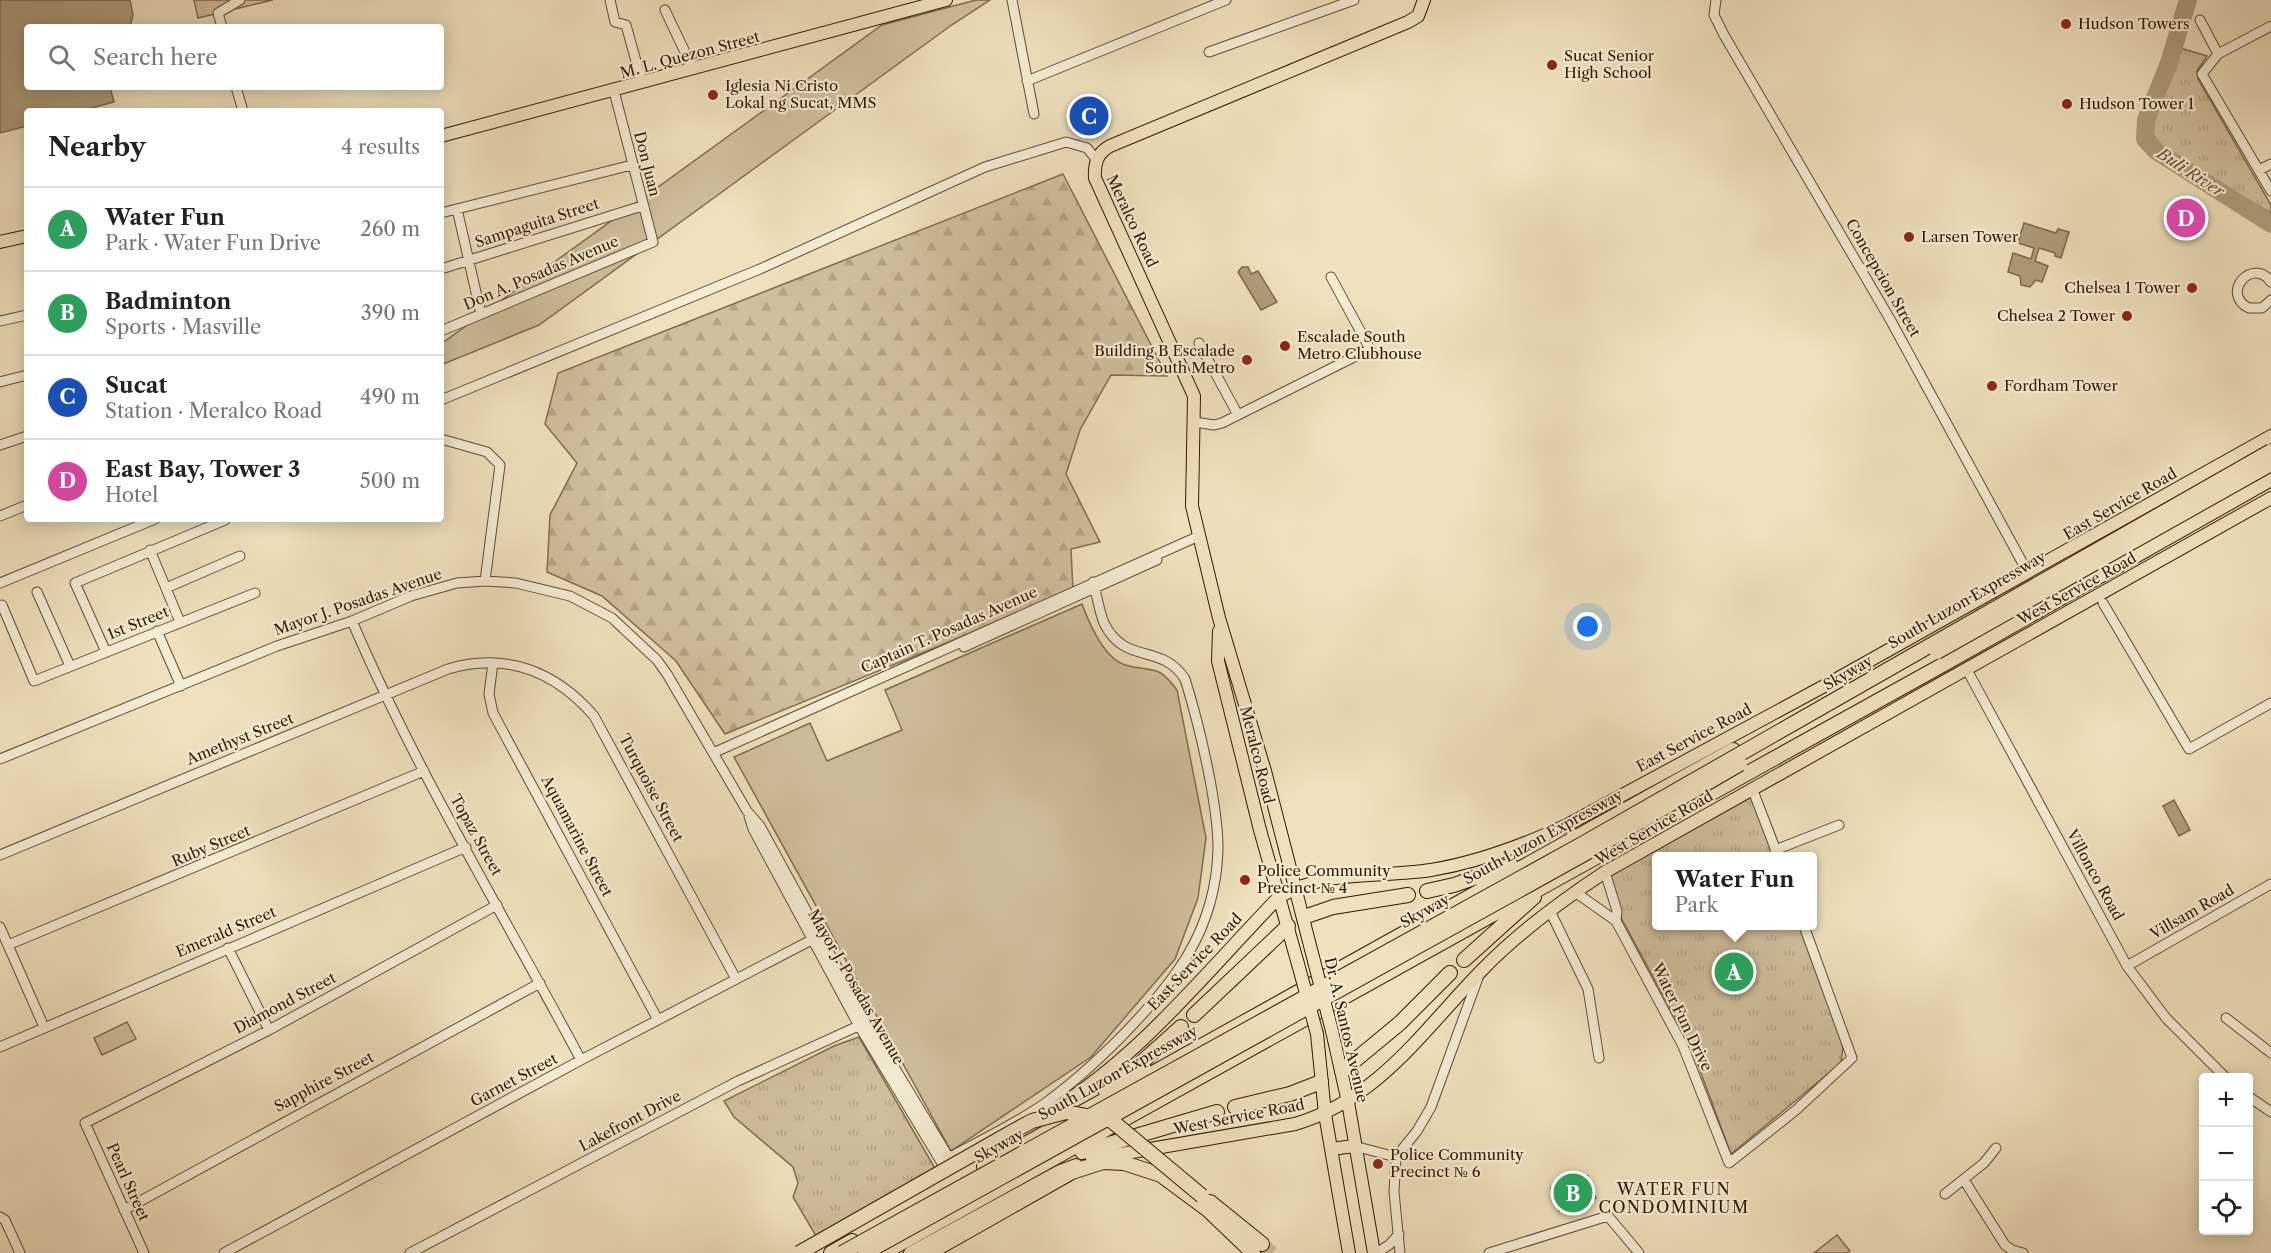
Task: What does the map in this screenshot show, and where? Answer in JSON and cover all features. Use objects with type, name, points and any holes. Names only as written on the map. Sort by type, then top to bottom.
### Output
[{"type":"highway","name":"South Luzon Expressway","points":[[831,1253],[2271,450]]},
{"type":"highway","name":"Skyway","points":[[842,1253],[1584,843],[2271,450]]},
{"type":"highway","name":"Skyway","points":[[865,1253],[1588,852],[2271,464]]},
{"type":"highway","points":[[884,1253],[2271,479]]},
{"type":"highway","points":[[1427,891],[1497,871],[1580,836]]},
{"type":"highway","points":[[1464,960],[1535,896],[1596,857]]},
{"type":"highway","points":[[1304,917],[1333,907],[1408,895]]},
{"type":"highway","points":[[1194,1015],[1287,926]]},
{"type":"highway","points":[[1342,1071],[1400,1023],[1450,973]]},
{"type":"highway","points":[[1050,1130],[1132,1071],[1181,1027]]},
{"type":"highway","points":[[1235,1107],[1290,1094],[1321,1082]]},
{"type":"highway","points":[[799,1253],[1032,1121],[1066,1112],[1112,1121],[1258,1248]]},
{"type":"highway","points":[[1017,1180],[1093,1147],[1217,1112]]},
{"type":"highway","points":[[929,1253],[1072,1172],[1103,1162],[1124,1163],[1161,1175],[1258,1248]]},
{"type":"main road","name":"M. L. Quezon Street","points":[[444,135],[614,92],[946,0]]},
{"type":"main road","name":"Meralco Road","points":[[1296,887],[1219,618],[1200,538],[1192,498],[1194,396],[1095,178],[1096,159],[1102,150],[1150,128],[1408,22],[1418,16],[1425,0]]},
{"type":"main road","points":[[0,242],[24,237]]},
{"type":"main road","name":"East Service Road","points":[[810,1253],[948,1165],[973,1157],[1085,1090],[1170,1011],[1279,897],[1296,887],[1335,878],[1399,874],[1440,868],[1479,859],[1567,825],[1826,685],[2271,436]]},
{"type":"main road","name":"West Service Road","points":[[910,1253],[1060,1171],[1094,1159],[1264,1131],[1325,1114],[1348,1102],[1405,1056],[1484,968],[1550,911],[1605,872],[2271,498]]},
{"type":"main road","name":"Meralco Road","points":[[1219,618],[1218,661],[1279,897]]},
{"type":"main road","name":"Dr. A. Santos Avenue","points":[[1296,887],[1342,1071],[1375,1253]]},
{"type":"main road","name":"Dr. A. Santos Avenue","points":[[1279,897],[1317,1034],[1325,1114],[1349,1253]]},
{"type":"main road","points":[[1287,926],[1304,917]]},
{"type":"main road","points":[[1321,1082],[1342,1071]]},
{"type":"main road","points":[[1331,1149],[1354,1146]]},
{"type":"street","points":[[221,24],[218,13],[240,0]]},
{"type":"street","points":[[610,0],[615,22],[626,25],[642,83]]},
{"type":"street","points":[[1012,0],[1034,114]]},
{"type":"street","points":[[1027,81],[1226,0]]},
{"type":"street","points":[[1209,52],[1354,0]]},
{"type":"street","name":"Concepcion Street","points":[[1716,0],[1714,15],[1724,35],[1891,321],[2028,573]]},
{"type":"street","points":[[665,10],[693,69]]},
{"type":"street","points":[[2200,20],[2218,54]]},
{"type":"street","points":[[2271,26],[2218,54],[2202,74],[2271,191]]},
{"type":"street","points":[[237,90],[242,108]]},
{"type":"street","name":"Don Juan","points":[[614,92],[653,242]]},
{"type":"street","points":[[444,399],[760,269],[985,167],[1066,142],[1087,148],[1096,159]]},
{"type":"street","points":[[2259,170],[2271,164]]},
{"type":"street","points":[[444,212],[632,165]]},
{"type":"street","name":"Sampaguita Street","points":[[444,268],[642,206]]},
{"type":"street","points":[[457,209],[481,314]]},
{"type":"street","name":"Don A. Posadas Avenue","points":[[444,330],[653,242]]},
{"type":"street","points":[[2271,282],[2264,275],[2253,273],[2245,276],[2238,284],[2237,292],[2241,302],[2249,308],[2266,308],[2271,300]]},
{"type":"street","points":[[1195,422],[1214,425],[1238,415],[1370,349],[1331,277]]},
{"type":"street","points":[[0,321],[24,316]]},
{"type":"street","points":[[1199,343],[1238,415]]},
{"type":"street","points":[[0,382],[24,376]]},
{"type":"street","points":[[0,445],[24,437]]},
{"type":"street","points":[[444,440],[487,452],[500,465],[485,581]]},
{"type":"street","points":[[0,516],[24,506]]},
{"type":"street","points":[[0,583],[148,522]]},
{"type":"street","points":[[106,652],[75,583],[220,522]]},
{"type":"street","name":"Captain T. Posadas Avenue","points":[[714,756],[1200,538]]},
{"type":"street","points":[[150,550],[180,622]]},
{"type":"street","points":[[166,588],[240,556]]},
{"type":"street","name":"Mayor J. Posadas Avenue","points":[[0,759],[277,646],[352,621],[433,589],[485,581],[516,583],[570,596],[612,618],[657,660],[747,811],[753,829],[863,1024],[948,1165]]},
{"type":"street","points":[[948,1165],[1043,1104],[1095,1062],[1174,979],[1190,953],[1206,913],[1216,868],[1216,825],[1185,679],[1172,663],[1128,650],[1115,639],[1104,622],[1094,586]]},
{"type":"street","points":[[37,591],[70,666]]},
{"type":"street","name":"1st Street","points":[[2,605],[34,681],[255,592]]},
{"type":"street","points":[[2103,603],[2189,749],[2271,703]]},
{"type":"street","name":"Topaz Street","points":[[352,621],[385,695],[424,771],[581,1060]]},
{"type":"street","points":[[157,631],[182,686]]},
{"type":"street","name":"Amethyst Street","points":[[0,855],[448,669],[472,662],[493,663]]},
{"type":"street","name":"Turquoise Street","points":[[493,663],[536,670],[582,702],[594,716],[736,979]]},
{"type":"street","name":"Aquamarine Street","points":[[493,663],[489,694],[493,713],[658,1020]]},
{"type":"street","name":"Villonco Road","points":[[1966,668],[2127,966],[2166,1018],[2222,1073]]},
{"type":"street","name":"Ruby Street","points":[[8,945],[424,771]]},
{"type":"street","points":[[1752,788],[1777,852]]},
{"type":"street","points":[[1779,852],[1839,825]]},
{"type":"street","name":"Emerald Street","points":[[0,1047],[466,848]]},
{"type":"street","name":"Water Fun Drive","points":[[1605,872],[1617,910],[1616,921]]},
{"type":"street","name":"Villsam Road","points":[[2127,966],[2271,884]]},
{"type":"street","name":"Water Fun Drive","points":[[1575,892],[1616,921],[1683,1046],[1730,1163],[1796,1110],[1852,1058],[1805,930]]},
{"type":"street","name":"Diamond Street","points":[[85,1123],[269,1030],[497,905]]},
{"type":"street","points":[[1550,911],[1588,988],[1599,1058]]},
{"type":"street","points":[[0,927],[44,1027]]},
{"type":"street","name":"Garnet Street","points":[[224,1253],[581,1060],[815,938]]},
{"type":"street","points":[[228,948],[269,1030]]},
{"type":"street","points":[[1400,1253],[1394,1192],[1396,1157],[1417,1131],[1431,1107],[1463,1015],[1484,968]]},
{"type":"street","name":"Sapphire Street","points":[[124,1210],[540,983]]},
{"type":"street","points":[[2226,1018],[2271,1053]]},
{"type":"street","name":"Lakefront Drive","points":[[410,1253],[738,1081],[863,1024]]},
{"type":"street","points":[[2253,1099],[2271,1112]]},
{"type":"street","name":"Pearl Street","points":[[85,1123],[144,1253]]},
{"type":"street","points":[[1354,1146],[1396,1157]]},
{"type":"street","points":[[1945,1194],[1964,1180],[1996,1148]]},
{"type":"street","points":[[1964,1180],[2006,1245],[2012,1250],[2023,1253]]},
{"type":"street","points":[[1489,1253],[1523,1248],[1608,1216],[1639,1253]]},
{"type":"street","points":[[0,1217],[5,1220],[20,1253]]},
{"type":"street","points":[[1375,1253],[1389,1245],[1399,1234]]},
{"type":"green space","points":[[194,0],[273,0],[198,18]]},
{"type":"green space","points":[[976,0],[990,0],[953,24],[539,325],[444,364],[444,342],[882,25]]},
{"type":"green space","points":[[2177,47],[2207,56],[2197,71],[2198,79],[2271,205],[2271,213],[2164,153],[2150,129]]},
{"type":"green space","points":[[1063,174],[1167,376],[1111,375],[1080,430],[1066,474],[1100,542],[1071,549],[1073,591],[725,734],[676,661],[602,596],[547,572],[550,515],[577,463],[545,424],[558,373]]},
{"type":"green space","points":[[1082,604],[1093,630],[1110,655],[1125,665],[1159,672],[1177,690],[1206,838],[1198,898],[1175,959],[1091,1057],[951,1151],[734,757],[810,723],[827,761],[902,730],[885,690]]},
{"type":"green space","points":[[1751,797],[1772,852],[1652,852],[1652,930],[1801,930],[1843,1046],[1841,1063],[1731,1154],[1692,1049],[1618,912],[1610,872]]},
{"type":"green space","points":[[127,1022],[136,1039],[102,1055],[94,1038]]},
{"type":"green space","points":[[859,1037],[936,1170],[816,1236],[793,1197],[798,1183],[793,1167],[734,1117],[724,1101],[834,1046]]},
{"type":"green space","points":[[1588,1176],[1596,1198],[1559,1211],[1551,1188]]},
{"type":"green space","points":[[1837,1235],[1850,1251],[1847,1253],[1814,1253]]},
{"type":"shaded area","points":[[0,0],[130,0],[133,15],[131,24],[24,24],[24,90],[111,90],[114,102],[91,108],[24,108],[24,127],[0,133]]},
{"type":"shaded area","points":[[2024,223],[2056,233],[2058,229],[2069,232],[2061,258],[2055,256],[2055,253],[2039,248],[2035,261],[2048,266],[2042,282],[2036,280],[2030,287],[2021,285],[2020,276],[2008,272],[2013,253],[2031,259],[2034,248],[2018,243]]},
{"type":"shaded area","points":[[1242,267],[1248,267],[1251,274],[1258,271],[1277,302],[1261,310],[1238,272]]},
{"type":"shaded area","points":[[2174,800],[2190,830],[2179,836],[2163,806]]},
{"type":"waterway","name":"Buli River","points":[[2188,0],[2169,63],[2146,120],[2145,139],[2156,151],[2271,224]]},
{"type":"tunnel","points":[[1262,1244],[1272,1253]]},
{"type":"place","name":"Hudson Towers","points":[[2066,24]]},
{"type":"place","name":"Sucat Senior High School","points":[[1552,65]]},
{"type":"place","name":"Iglesia Ni Cristo Lokal ng Sucat, MMS","points":[[713,95]]},
{"type":"place","name":"Hudson Tower 1","points":[[2067,104]]},
{"type":"place","name":"Sucat","points":[[1089,116]]},
{"type":"place","name":"East Bay, Tower 3","points":[[2186,218]]},
{"type":"place","name":"Larsen Tower","points":[[1909,237]]},
{"type":"place","name":"Chelsea 1 Tower","points":[[2192,288]]},
{"type":"place","name":"Chelsea 2 Tower","points":[[2127,316]]},
{"type":"place","name":"Escalade South Metro Clubhouse","points":[[1285,346]]},
{"type":"place","name":"Building B Escalade South Metro","points":[[1247,360]]},
{"type":"place","name":"Fordham Tower","points":[[1992,386]]},
{"type":"place","name":"Police Community Precinct № 4","points":[[1245,880]]},
{"type":"place","name":"Water Fun","points":[[1734,972]]},
{"type":"place","name":"Police Community Precinct № 6","points":[[1378,1164]]},
{"type":"place","name":"Badminton","points":[[1573,1193]]},
{"type":"district","name":"WATER FUN CONDOMINIUM","points":[[1674,1198]]}]
